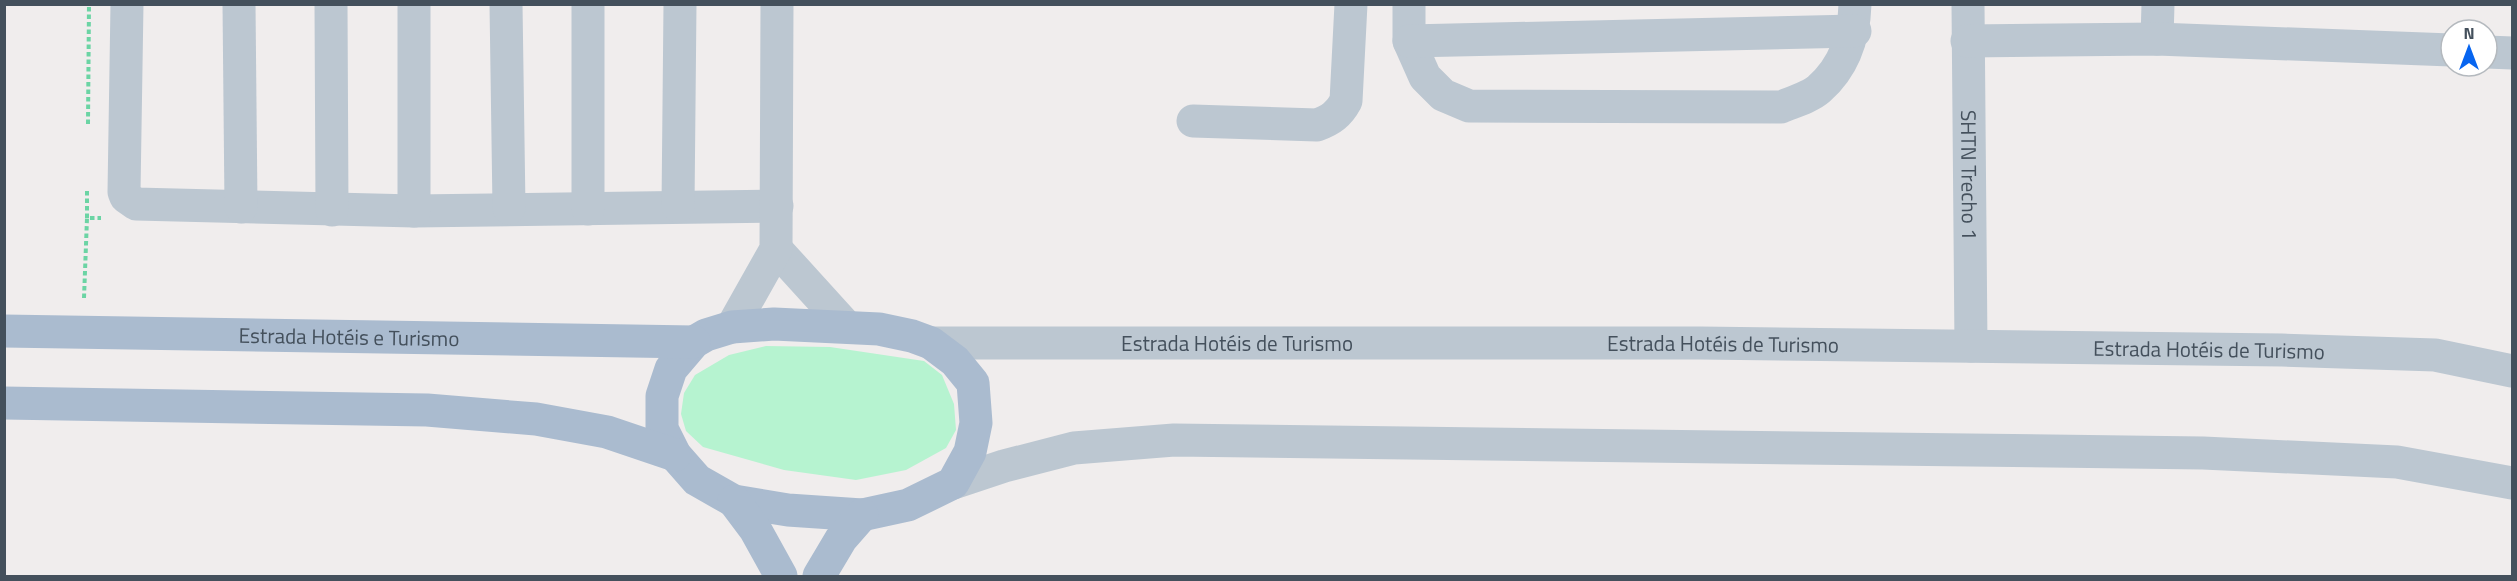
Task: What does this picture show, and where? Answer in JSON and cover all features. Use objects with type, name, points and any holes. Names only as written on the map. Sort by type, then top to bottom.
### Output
[{"type":"main road","points":[[774,324],[846,326],[879,329],[912,336],[931,343],[955,361],[973,383],[976,423],[970,452],[953,483],[908,505],[862,515],[788,510],[734,501],[697,480],[675,455],[662,429],[662,396],[671,369],[694,342],[706,335],[732,327],[774,324]]},
{"type":"main road","name":"Estrada Hotéis e Turismo","points":[[4,331],[694,342]]},
{"type":"main road","points":[[4,403],[427,410],[536,419],[607,432],[675,455]]},
{"type":"main road","points":[[734,501],[755,529],[781,576]]},
{"type":"main road","points":[[819,576],[841,539],[862,515]]},
{"type":"street","points":[[127,4],[124,192],[126,197],[136,204],[414,211],[777,206]]},
{"type":"street","points":[[239,4],[241,207]]},
{"type":"street","points":[[331,4],[332,210]]},
{"type":"street","points":[[414,4],[414,211]]},
{"type":"street","points":[[506,4],[509,208]]},
{"type":"street","points":[[588,4],[588,209]]},
{"type":"street","points":[[678,206],[680,4]]},
{"type":"street","points":[[732,327],[776,249],[777,4]]},
{"type":"street","points":[[1192,121],[1317,125],[1340,112],[1346,101],[1351,4]]},
{"type":"street","points":[[1409,4],[1409,41],[1425,77],[1443,95],[1469,106],[1781,107],[1818,90],[1840,64],[1855,17],[1409,41]]},
{"type":"street","name":"SHTN Trecho 1","points":[[1968,4],[1971,346]]},
{"type":"street","points":[[2157,39],[2158,4]]},
{"type":"street","points":[[1968,41],[2157,39],[2439,50]]},
{"type":"street","points":[[776,249],[846,326]]},
{"type":"street","name":"Estrada Hotéis de Turismo","points":[[931,343],[1700,343],[2282,350],[2435,356],[2512,371]]},
{"type":"street","points":[[953,483],[1004,466],[1074,448],[1186,440],[2203,453],[2397,462],[2512,483]]},
{"type":"path","points":[[83,332],[87,218]]},
{"type":"green space","points":[[766,346],[830,347],[924,361],[942,375],[954,404],[956,430],[946,448],[906,470],[856,480],[784,470],[703,447],[686,431],[681,414],[684,393],[695,375],[729,355]]}]
